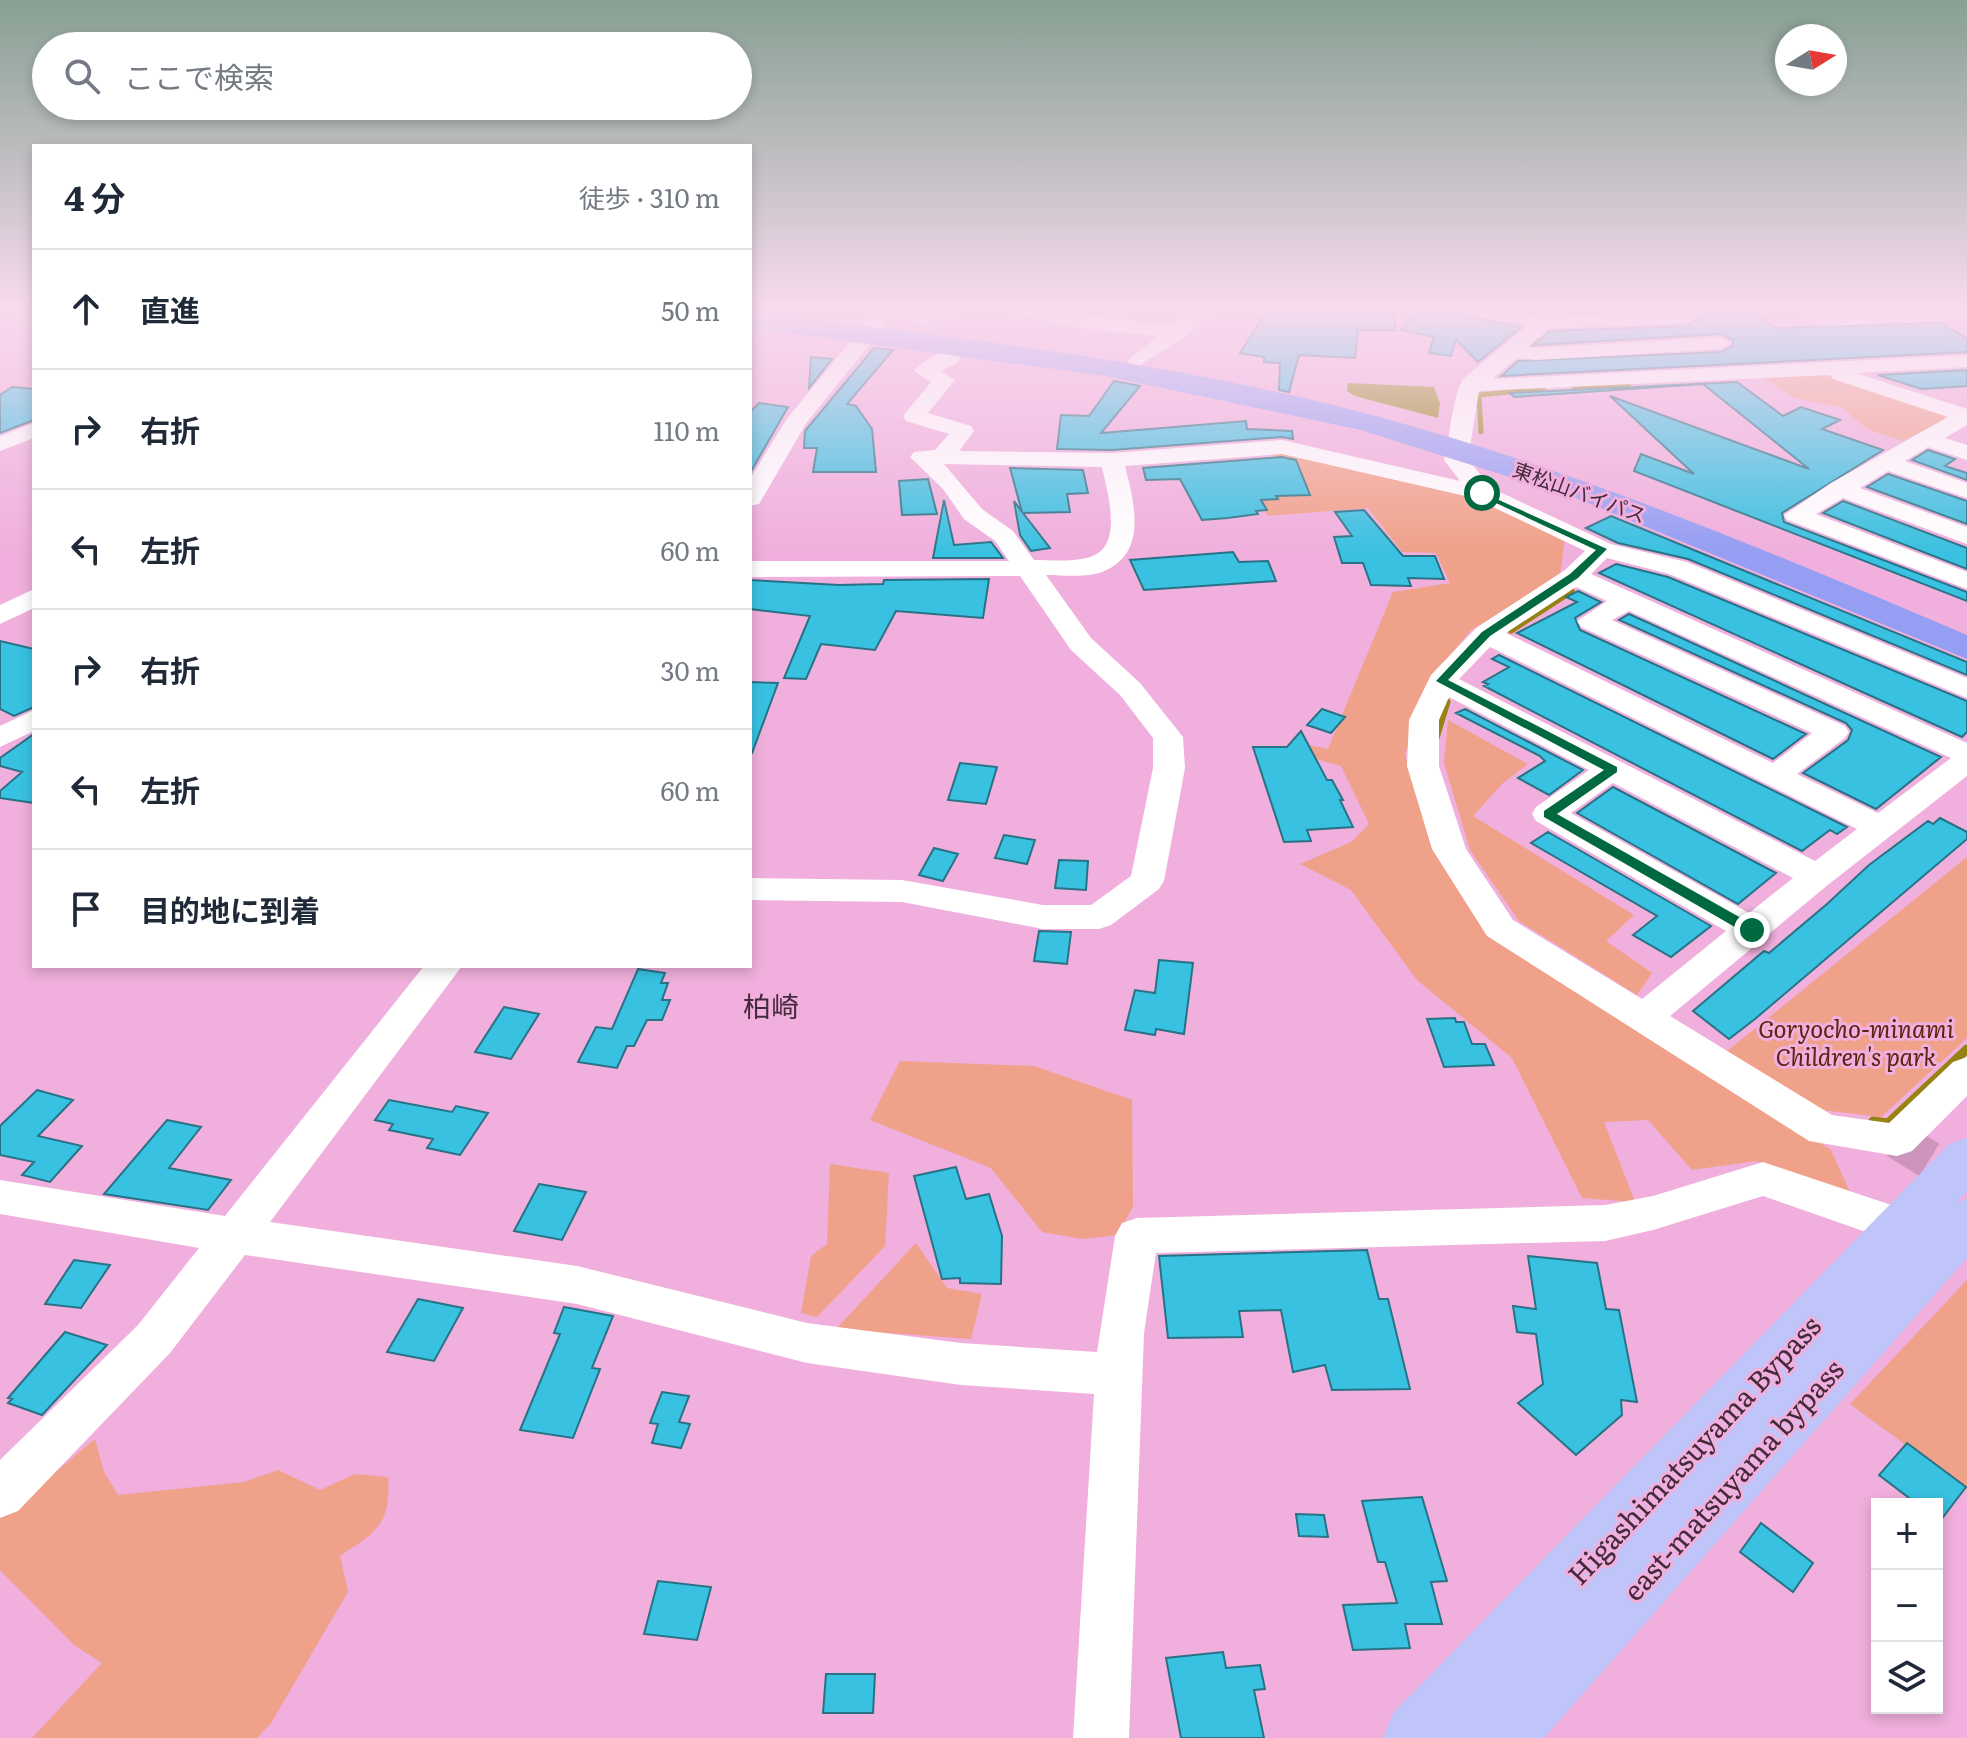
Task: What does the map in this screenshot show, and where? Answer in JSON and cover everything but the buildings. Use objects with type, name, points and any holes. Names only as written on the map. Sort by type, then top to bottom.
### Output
[{"type":"highway","name":"東松山バイパス","points":[[1233,390],[1461,435],[1967,648]]},
{"type":"highway","name":"東松山バイパス","points":[[1284,390],[1461,435],[1597,477],[1684,509],[1967,625]]},
{"type":"main road","name":"Higashimatsuyama Bypass","points":[[1418,1738],[1967,1158]]},
{"type":"main road","name":"east-matsuyama bypass","points":[[1497,1738],[1967,1221]]},
{"type":"street","points":[[757,476],[822,390]]},
{"type":"street","points":[[936,390],[914,416],[963,431],[941,458]]},
{"type":"street","points":[[1452,390],[1454,416],[1461,435]]},
{"type":"street","points":[[1467,390],[1456,460],[1482,493]]},
{"type":"street","points":[[1890,390],[1966,416]]},
{"type":"street","points":[[1966,416],[1796,515],[1967,581]]},
{"type":"street","points":[[0,444],[32,431]]},
{"type":"street","points":[[1926,439],[1967,453]]},
{"type":"street","points":[[752,889],[902,891],[1043,917],[1099,917],[1147,881],[1169,768],[1168,737],[1130,689],[1081,644],[1004,536],[973,514],[951,484],[922,457],[1112,460],[1282,447],[1482,493],[1602,549],[1678,568],[1967,689]]},
{"type":"street","points":[[752,569],[1029,570],[1095,566],[1109,559],[1121,546],[1124,520],[1112,460]]},
{"type":"street","points":[[1884,462],[1967,491]]},
{"type":"street","points":[[1839,488],[1967,536]]},
{"type":"street","points":[[1602,549],[1574,576],[1486,634],[1441,681],[1424,720],[1423,766],[1449,849],[1500,928],[1823,1130],[1897,1140],[1967,1072]]},
{"type":"street","points":[[1574,576],[1967,754]]},
{"type":"street","points":[[0,616],[32,598]]},
{"type":"street","points":[[1626,601],[1591,621],[1834,732],[1775,776]]},
{"type":"street","points":[[1486,634],[1881,828]]},
{"type":"street","points":[[1441,681],[1817,876]]},
{"type":"street","points":[[0,738],[32,720]]},
{"type":"street","points":[[1644,1017],[1817,876],[1967,761]]},
{"type":"street","points":[[1612,769],[1548,814],[1752,930]]},
{"type":"street","points":[[0,1494],[154,1339],[442,968]]},
{"type":"street","points":[[1101,1738],[1118,1374],[1121,1333],[1137,1236],[1605,1223],[1653,1213],[1763,1179],[1903,1227]]},
{"type":"street","points":[[0,1197],[577,1285],[807,1343],[961,1364],[1118,1374]]},
{"type":"green space","points":[[1782,390],[1872,390],[1941,413],[1946,419],[1903,441],[1869,430],[1840,407],[1793,398]]},
{"type":"green space","points":[[1267,450],[1467,494],[1565,539],[1560,575],[1470,631],[1426,685],[1405,755],[1436,850],[1487,926],[1831,1150],[1850,1192],[1756,1161],[1692,1170],[1648,1120],[1604,1122],[1635,1202],[1582,1198],[1512,1058],[1417,980],[1351,890],[1300,864],[1351,842],[1369,824],[1341,766],[1298,754],[1290,741],[1328,749],[1393,592],[1450,583],[1436,553],[1402,552],[1368,508],[1268,516],[1239,476],[1294,474]]},
{"type":"green space","points":[[1448,720],[1528,764],[1503,783],[1473,816],[1634,915],[1606,941],[1652,973],[1637,995],[1519,921],[1470,850],[1444,763]]},
{"type":"green space","name":"Goryocho-minami Children's park","points":[[1967,857],[1967,1038],[1881,1117],[1813,1109],[1726,1052]]},
{"type":"green space","points":[[900,1061],[1034,1066],[1132,1100],[1133,1207],[1117,1235],[1083,1239],[1042,1232],[991,1168],[870,1120]]},
{"type":"green space","points":[[830,1164],[889,1173],[885,1246],[817,1317],[801,1313],[811,1256],[827,1244]]},
{"type":"green space","points":[[916,1243],[947,1288],[982,1294],[971,1339],[836,1329]]},
{"type":"green space","points":[[1967,1280],[1967,1490],[1850,1404]]},
{"type":"green space","points":[[95,1439],[104,1472],[118,1495],[244,1482],[278,1470],[320,1490],[355,1474],[388,1477],[387,1506],[379,1526],[340,1556],[348,1592],[271,1723],[257,1738],[32,1738],[102,1663],[74,1645],[0,1570],[0,1518]]},
{"type":"shaded area","points":[[1435,390],[1440,403],[1438,418],[1355,396],[1347,391]]},
{"type":"waterway","points":[[1481,432],[1479,395],[1531,390]]},
{"type":"waterway","points":[[1511,630],[1571,591]]},
{"type":"waterway","points":[[1436,738],[1447,702]]},
{"type":"waterway","points":[[1873,1121],[1888,1123],[1967,1049]]},
{"type":"tunnel","points":[[1897,1140],[1967,1183]]},
{"type":"district","name":"柏崎","points":[[771,1005]]},
{"type":"route","points":[[1482,493],[1602,549],[1574,576],[1486,634],[1441,681],[1612,769],[1548,814],[1752,930]]}]
